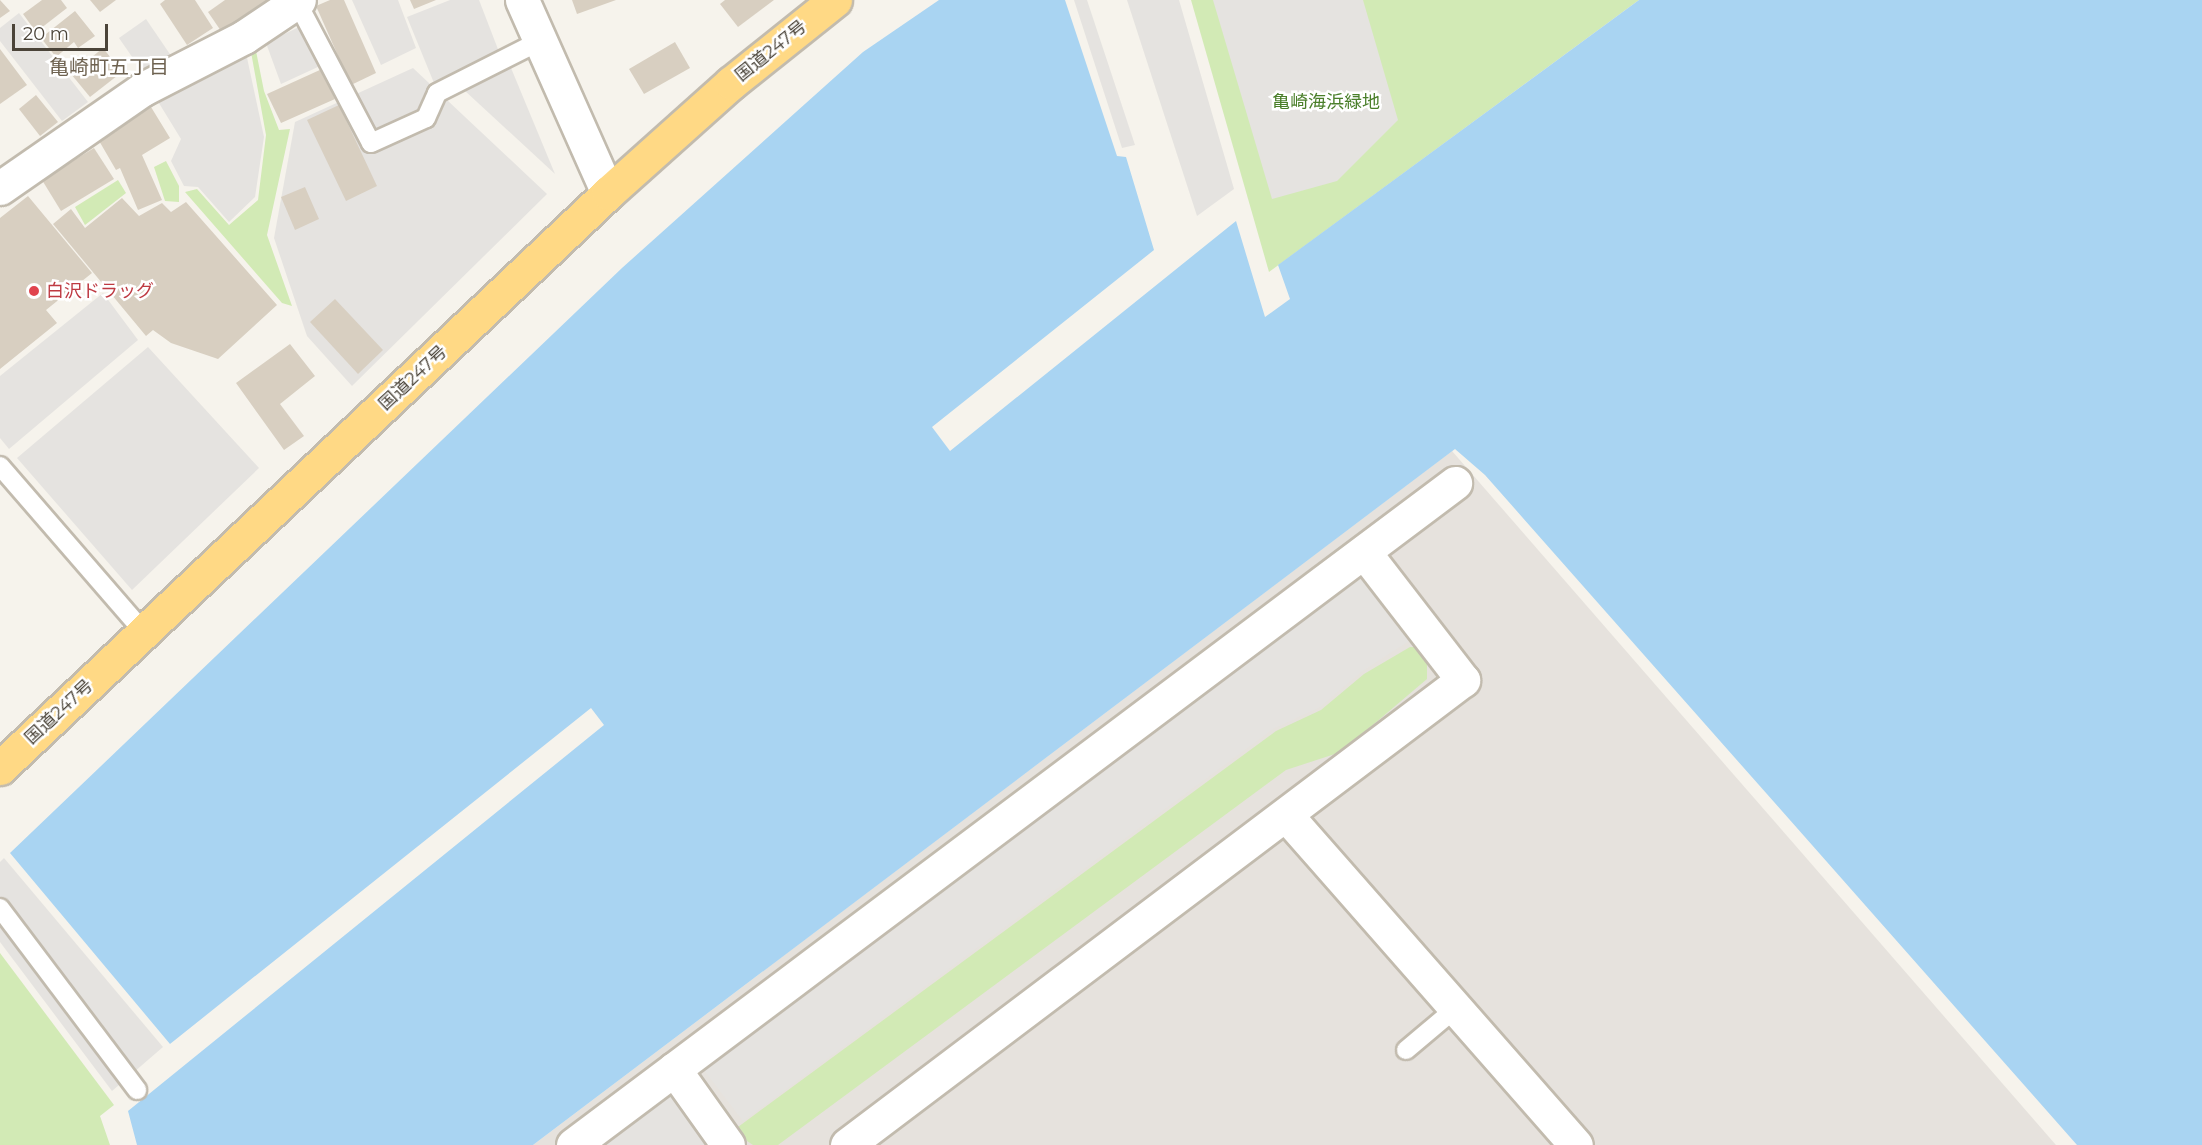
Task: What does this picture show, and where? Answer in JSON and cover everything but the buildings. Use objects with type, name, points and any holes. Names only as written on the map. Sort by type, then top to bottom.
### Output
[{"type":"highway","name":"国道247号","points":[[0,768],[608,193],[731,83],[835,0]]},
{"type":"street","points":[[522,0],[608,193]]},
{"type":"street","points":[[0,188],[143,89],[244,38],[298,1]]},
{"type":"street","points":[[573,1145],[1455,483]]},
{"type":"street","points":[[847,1145],[1463,680],[1364,552]]},
{"type":"street","points":[[1286,815],[1576,1145]]},
{"type":"street","points":[[674,1069],[728,1145]]},
{"type":"lane","points":[[298,1],[371,143],[426,118],[438,93],[540,41]]},
{"type":"lane","points":[[0,466],[144,632]]},
{"type":"lane","points":[[0,908],[137,1090]]},
{"type":"lane","points":[[1406,1050],[1456,1008]]},
{"type":"shaded area","points":[[352,0],[398,0],[416,48],[381,65]]},
{"type":"shaded area","points":[[450,0],[479,0],[501,57],[434,83],[407,17]]},
{"type":"shaded area","points":[[1074,0],[1087,0],[1135,145],[1122,148]]},
{"type":"shaded area","points":[[1127,0],[1179,0],[1234,189],[1197,216]]},
{"type":"shaded area","points":[[1213,0],[1363,0],[1398,120],[1337,181],[1272,199]]},
{"type":"shaded area","points":[[19,13],[88,102],[62,121],[0,41],[0,28]]},
{"type":"shaded area","points":[[146,19],[176,63],[148,80],[119,38]]},
{"type":"shaded area","points":[[301,26],[320,66],[281,84],[266,43]]},
{"type":"shaded area","points":[[246,53],[264,137],[255,197],[229,222],[198,187],[184,186],[171,161],[181,139],[154,95]]},
{"type":"shaded area","points":[[413,68],[547,194],[352,386],[307,336],[274,238],[295,122]]},
{"type":"shaded area","points":[[511,68],[555,174],[464,90]]},
{"type":"shaded area","points":[[103,293],[138,340],[9,449],[0,438],[0,376]]},
{"type":"shaded area","points":[[148,347],[259,468],[132,590],[17,458]]},
{"type":"shaded area","points":[[1452,451],[2056,1145],[533,1145]]},
{"type":"shaded area","points":[[1359,576],[1409,641],[1361,672],[1320,707],[1273,729],[743,1121],[700,1065]]},
{"type":"shaded area","points":[[4,858],[163,1047],[112,1091],[0,942],[0,862]]},
{"type":"shaded area","points":[[664,1087],[710,1145],[587,1145]]},
{"type":"green space","name":"亀崎海浜緑地","points":[[1191,0],[1639,0],[1269,272]]},
{"type":"green space","points":[[256,51],[264,91],[279,130],[290,129],[267,235],[292,306],[282,303],[185,192],[197,189],[229,225],[258,200],[266,135],[251,52]]},
{"type":"green space","points":[[166,161],[179,186],[179,202],[165,201],[154,167]]},
{"type":"green space","points":[[118,180],[126,193],[85,225],[75,207]]},
{"type":"green space","points":[[1410,647],[1416,647],[1427,659],[1427,679],[1341,752],[1286,770],[778,1145],[753,1145],[747,1141],[738,1127],[1276,731],[1321,710],[1364,674]]},
{"type":"green space","points":[[0,953],[114,1105],[100,1116],[110,1145],[0,1145]]},
{"type":"water","points":[[939,0],[1065,0],[1117,156],[1126,157],[1154,250],[932,427],[950,451],[1236,221],[1265,317],[1290,299],[1278,265],[1639,0],[2202,0],[2202,1145],[2077,1145],[1485,475],[1455,449],[533,1145],[137,1145],[128,1111],[604,725],[591,708],[170,1044],[10,853],[622,268],[863,52]]},
{"type":"place","name":"白沢ドラッグ","points":[[34,291]]},
{"type":"district","name":"亀崎町五丁目","points":[[109,67]]}]
